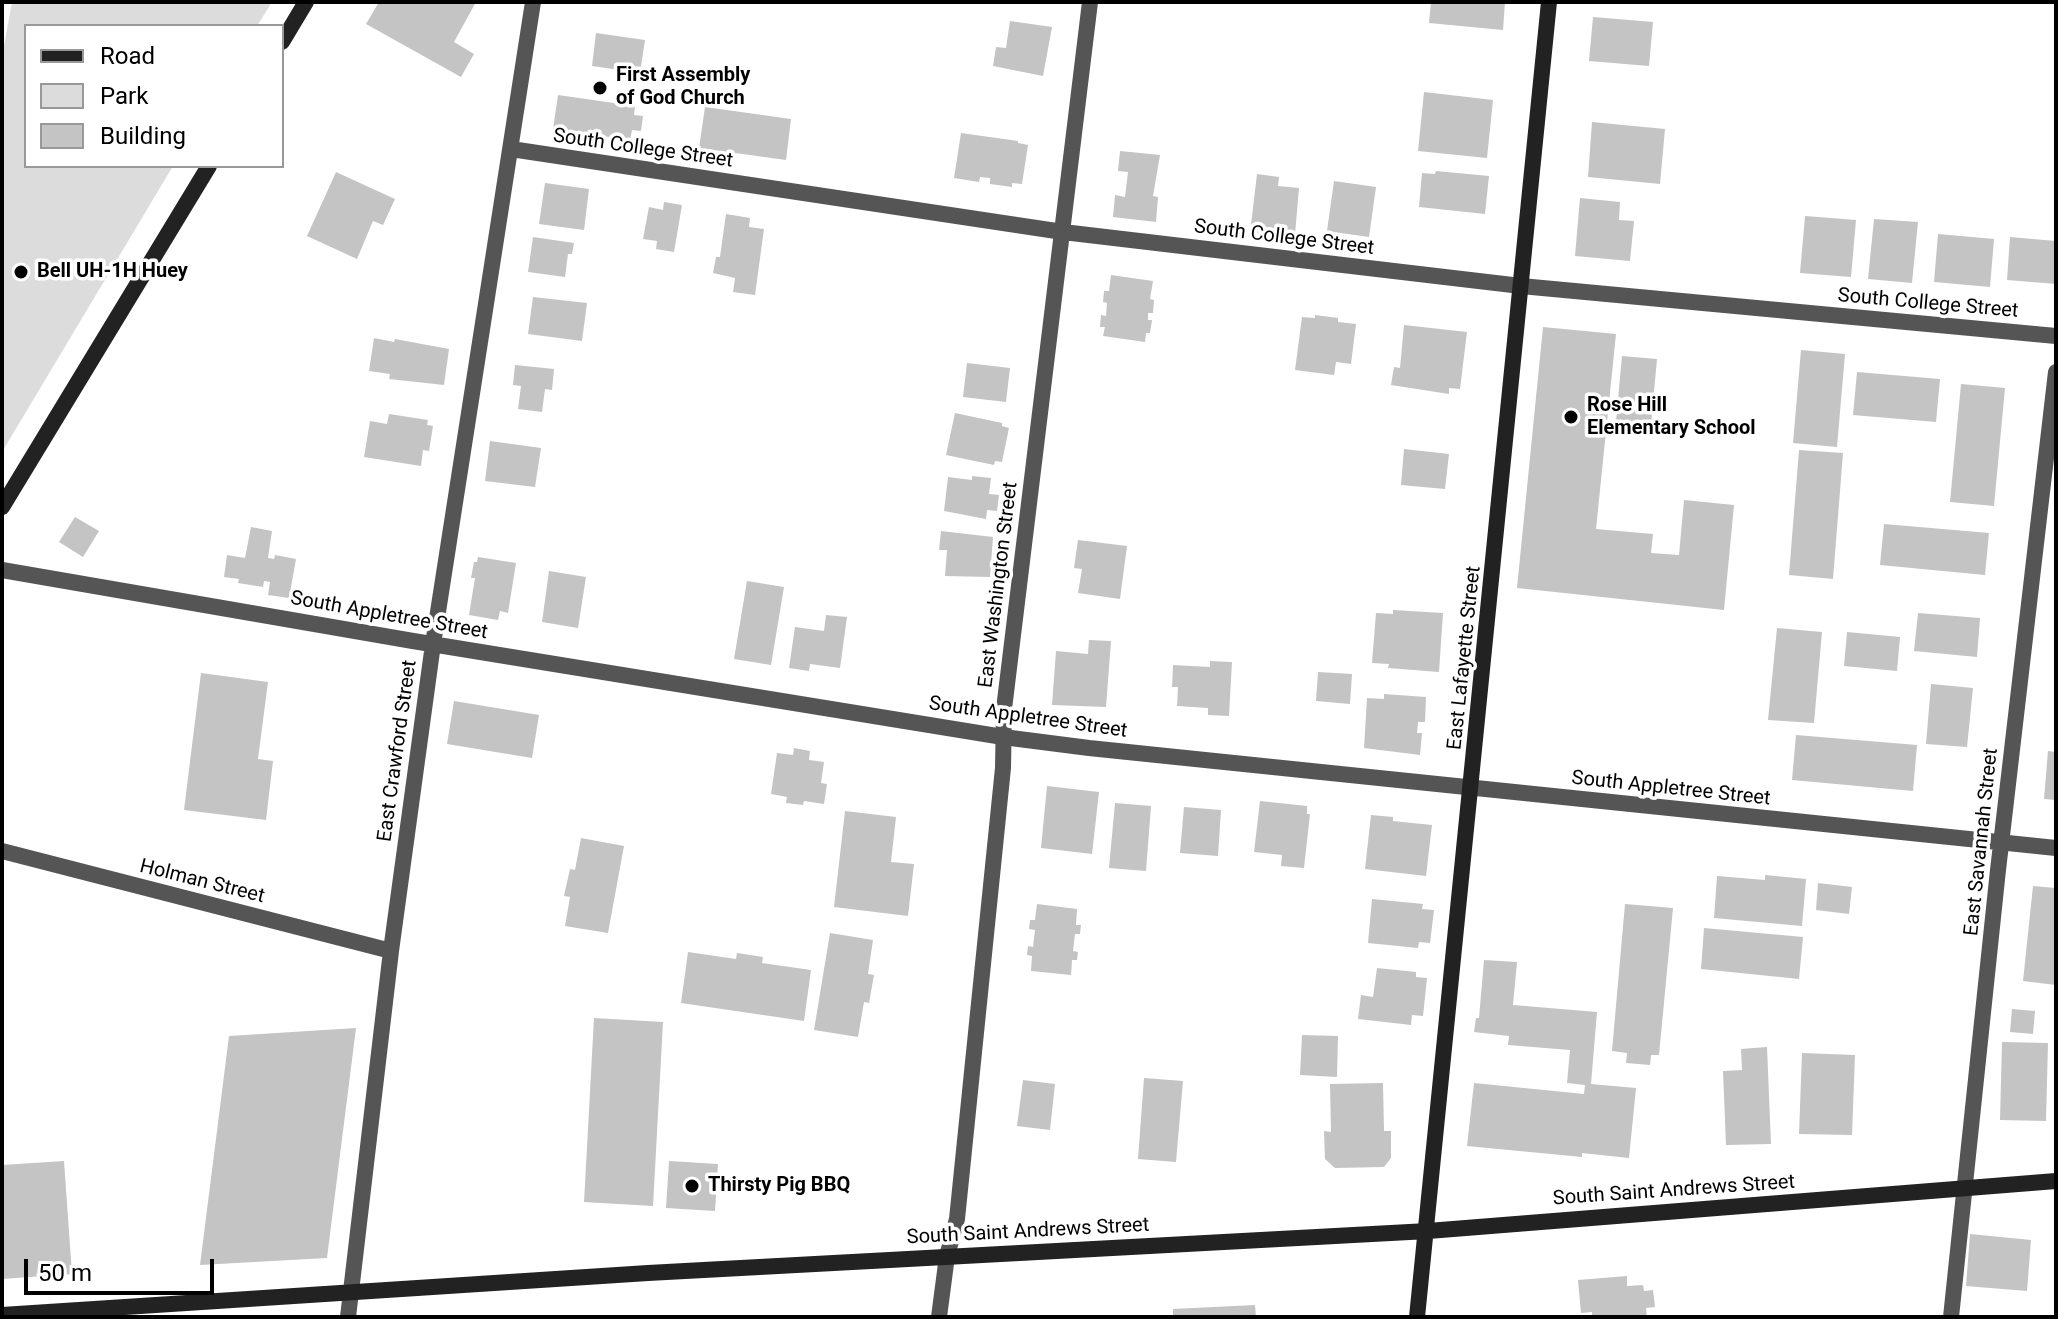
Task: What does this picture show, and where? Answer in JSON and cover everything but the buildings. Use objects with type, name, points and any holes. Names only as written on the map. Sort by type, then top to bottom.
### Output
[{"type":"street","points":[[284,39],[306,2]]},
{"type":"street","name":"East Crawford Street","points":[[348,1317],[391,951],[433,644],[533,2]]},
{"type":"street","name":"East Washington Street","points":[[939,1317],[947,1256],[957,1219],[1003,768],[1005,694],[1090,2]]},
{"type":"street","name":"East Lafayette Street","points":[[1417,1317],[1549,2]]},
{"type":"street","name":"South College Street","points":[[511,149],[1063,232],[1521,286],[2056,336]]},
{"type":"street","points":[[2,507],[208,168]]},
{"type":"street","name":"East Savannah Street","points":[[1951,1317],[2001,843],[2056,372]]},
{"type":"street","name":"South Appletree Street","points":[[2,570],[1003,737],[2056,848]]},
{"type":"street","name":"Holman Street","points":[[2,851],[391,951]]},
{"type":"street","name":"South Saint Andrews Street","points":[[2,1315],[947,1256],[1428,1231],[2056,1181]]},
{"type":"green space","points":[[12,2],[272,2],[258,24],[24,24],[24,168],[172,168],[2,452],[2,57]]},
{"type":"place","name":"First Assembly of God Church","points":[[600,88]]},
{"type":"place","name":"Bell UH-1H Huey","points":[[21,272]]},
{"type":"place","name":"Rose Hill Elementary School","points":[[1571,417]]},
{"type":"place","name":"Thirsty Pig BBQ","points":[[692,1186]]}]
